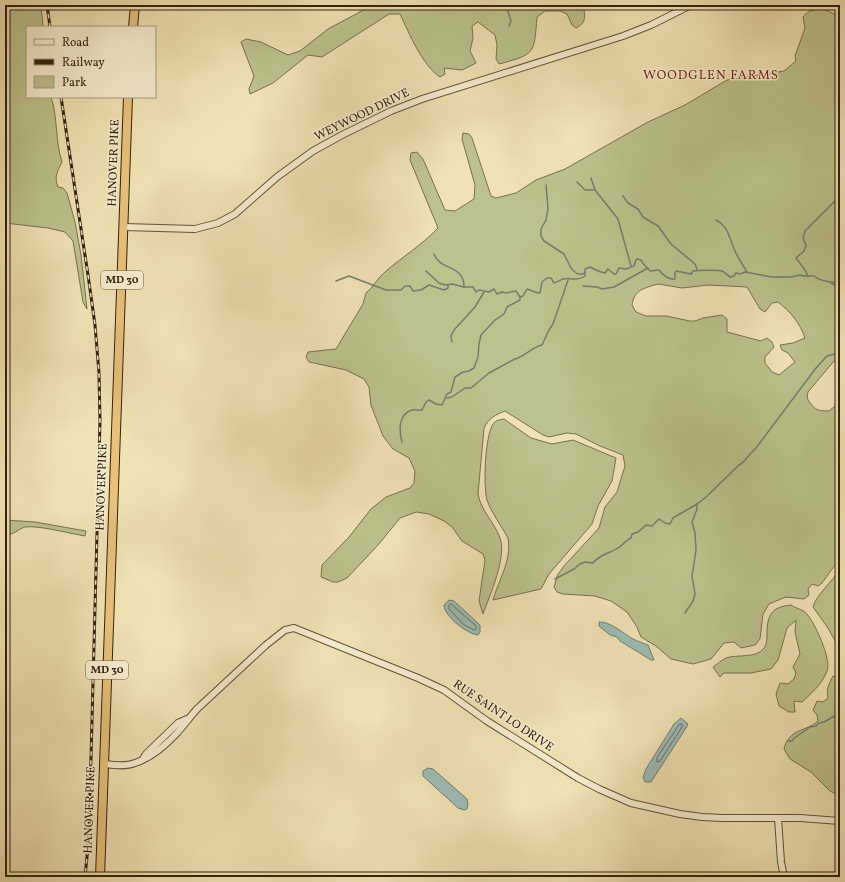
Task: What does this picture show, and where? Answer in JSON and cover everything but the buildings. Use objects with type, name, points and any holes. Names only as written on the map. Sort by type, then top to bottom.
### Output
[{"type":"highway","points":[[133,26],[135,5]]},
{"type":"highway","name":"HANOVER PIKE","points":[[100,877],[128,98]]},
{"type":"street","name":"WEYWOOD DRIVE","points":[[124,227],[195,229],[218,223],[235,214],[277,177],[301,159],[328,142],[392,111],[422,99],[628,34],[651,25],[691,5]]},
{"type":"street","points":[[833,5],[840,9]]},
{"type":"street","name":"RUE SAINT LO DRIVE","points":[[104,764],[134,764],[155,753],[177,733],[188,718],[266,645],[285,630],[294,628],[444,690],[475,713],[526,746],[578,778],[616,797],[650,808],[702,817],[800,818],[840,821]]},
{"type":"street","points":[[778,818],[781,862],[784,877]]},
{"type":"green space","points":[[5,5],[41,5],[43,26],[26,26],[26,98],[51,98],[55,113],[58,146],[62,162],[57,172],[56,180],[58,187],[63,188],[67,193],[75,222],[81,255],[87,309],[83,302],[73,241],[65,232],[48,228],[5,223]]},
{"type":"green space","points":[[373,5],[583,5],[585,15],[582,24],[576,28],[572,25],[567,14],[560,11],[545,11],[537,17],[535,39],[531,51],[520,58],[499,64],[496,59],[497,45],[495,35],[478,22],[472,26],[473,38],[470,51],[476,63],[462,70],[444,68],[445,74],[440,77],[427,65],[400,14],[389,14],[322,57],[308,55],[273,83],[250,94],[249,89],[254,76],[241,42],[246,39],[261,42],[288,55],[300,51],[328,29]]},
{"type":"green space","points":[[824,9],[840,17],[840,357],[834,361],[808,392],[807,398],[815,409],[821,411],[829,411],[840,402],[840,558],[822,583],[818,586],[812,584],[808,589],[809,595],[804,599],[786,597],[769,604],[763,614],[760,639],[755,645],[741,648],[734,642],[724,643],[711,659],[693,664],[671,659],[656,646],[641,637],[637,627],[627,612],[611,601],[595,596],[563,594],[557,592],[554,587],[557,576],[564,566],[599,528],[605,507],[617,492],[625,466],[623,455],[576,434],[567,433],[549,437],[543,435],[505,411],[493,417],[484,428],[478,494],[482,506],[498,532],[502,546],[497,576],[483,614],[479,601],[485,560],[483,554],[462,541],[452,527],[444,521],[429,514],[416,512],[400,518],[378,545],[347,578],[338,582],[333,582],[321,577],[322,565],[349,537],[371,509],[386,497],[410,488],[414,483],[415,471],[409,458],[393,449],[383,436],[371,405],[369,387],[364,379],[346,370],[309,362],[306,357],[308,352],[336,349],[363,304],[366,293],[382,274],[438,228],[410,160],[411,153],[417,152],[423,159],[445,210],[455,211],[474,199],[475,185],[462,139],[463,133],[469,134],[472,138],[491,196],[496,198],[516,193],[536,180],[565,169],[648,122],[685,105],[727,80],[784,71],[796,61],[795,56],[805,28],[803,17],[810,11]],"holes":[[[658,284],[682,288],[708,285],[747,287],[760,309],[765,312],[772,303],[778,302],[787,309],[794,318],[805,338],[793,343],[780,345],[782,350],[788,353],[795,362],[779,375],[772,372],[765,363],[765,357],[774,347],[772,342],[767,338],[761,341],[727,332],[727,319],[722,315],[690,321],[666,316],[646,316],[636,312],[632,305],[637,293],[648,287]]]},
{"type":"green space","points":[[504,419],[531,438],[552,444],[573,440],[616,458],[612,481],[598,506],[592,524],[549,574],[541,589],[493,600],[507,562],[509,546],[508,538],[487,500],[485,484],[486,461],[490,430],[496,421]]},
{"type":"green space","points":[[5,520],[35,522],[86,531],[85,536],[46,528],[25,527],[11,534],[5,534]]},
{"type":"green space","points":[[840,569],[840,650],[828,628],[813,607],[821,593]]},
{"type":"green space","points":[[791,605],[805,612],[809,616],[825,650],[828,666],[825,676],[813,692],[802,702],[794,701],[795,712],[789,712],[779,706],[776,694],[780,683],[788,684],[794,679],[796,673],[793,667],[800,654],[795,632],[796,620],[787,628],[778,660],[771,669],[751,673],[724,673],[720,677],[713,667],[726,658],[756,654],[761,651],[767,640],[768,621],[772,613],[779,608]]},
{"type":"green space","points":[[833,676],[839,678],[840,680],[840,796],[830,791],[811,772],[790,759],[784,749],[786,742],[790,737],[798,731],[818,721],[817,715],[813,710],[817,701],[823,702],[828,698],[827,695],[829,684]]},
{"type":"water","points":[[449,600],[454,601],[480,625],[480,632],[478,635],[462,628],[452,619],[444,605]]},
{"type":"water","points":[[599,622],[608,624],[633,639],[648,645],[654,660],[651,660],[620,641],[617,637],[610,635],[599,626]]},
{"type":"water","points":[[681,718],[688,724],[686,728],[651,782],[645,782],[643,777],[646,769],[674,724]]},
{"type":"water","points":[[428,768],[433,769],[467,799],[467,809],[464,810],[458,808],[423,776],[423,771]]},
{"type":"waterway","points":[[506,5],[511,21],[509,26]]},
{"type":"waterway","points":[[591,178],[595,190],[618,219],[631,266]]},
{"type":"waterway","points":[[577,182],[585,190],[595,190]]},
{"type":"waterway","points":[[546,185],[548,208],[546,220],[541,229],[541,236],[544,241],[564,254],[571,268],[575,272],[578,274],[583,274],[585,272]]},
{"type":"waterway","points":[[623,196],[628,203],[638,209],[643,217],[658,226],[671,244],[695,264],[697,269]]},
{"type":"waterway","points":[[808,276],[796,258],[804,251],[806,245],[803,238],[805,231],[840,196]]},
{"type":"waterway","points":[[716,220],[726,229],[736,254],[747,272]]},
{"type":"waterway","points":[[434,254],[441,263],[456,271],[460,275],[463,280],[464,287]]},
{"type":"waterway","points":[[402,442],[400,428],[404,415],[412,410],[422,410],[426,402],[429,400],[436,404],[442,405],[447,394],[451,392],[455,377],[474,368],[478,357],[481,335],[495,320],[504,314],[507,307],[520,300],[520,297],[523,296],[527,289],[540,293],[542,282],[547,278],[551,278],[554,283],[563,279],[579,279],[585,276],[585,269],[590,267],[605,273],[608,269],[616,274],[619,268],[626,269],[634,266],[637,259],[641,260],[650,271],[659,270],[662,274],[671,279],[675,279],[676,271],[691,274],[693,271],[713,270],[722,271],[730,277],[734,276],[736,273],[740,274],[745,272],[772,277],[791,277],[800,275],[814,276],[826,281],[840,282]]},
{"type":"waterway","points":[[583,286],[602,289],[614,287],[648,268]]},
{"type":"waterway","points":[[426,271],[439,283],[445,285],[452,284],[464,287],[473,287],[476,292],[479,290],[489,292],[494,289],[497,294],[516,291],[520,297]]},
{"type":"waterway","points":[[336,281],[349,276],[386,290],[401,290],[405,286],[410,286],[413,291],[421,290],[429,285],[444,290],[448,288],[448,285]]},
{"type":"waterway","points":[[447,398],[452,397],[465,388],[471,388],[489,373],[542,345],[553,324],[568,280]]},
{"type":"waterway","points":[[831,283],[840,288]]},
{"type":"waterway","points":[[452,342],[451,336],[454,330],[475,307],[484,292]]},
{"type":"waterway","points":[[840,339],[840,345]]},
{"type":"waterway","points":[[555,579],[574,569],[580,564],[585,562],[593,563],[602,556],[615,550],[631,538],[632,534],[638,532],[646,525],[652,526],[659,519],[670,524],[673,518],[706,497],[756,448],[816,368],[827,356],[835,354],[840,347]]},
{"type":"waterway","points":[[685,613],[693,601],[695,594],[692,576],[696,550],[695,533],[692,522],[697,509],[697,504]]},
{"type":"waterway","points":[[788,741],[792,741],[810,727],[816,726],[819,723],[824,722],[840,713]]},
{"type":"railway","points":[[47,5],[50,26]]},
{"type":"railway","points":[[61,98],[95,325],[99,373],[100,421],[89,836],[85,877]]},
{"type":"district","name":"WOODGLEN FARMS","points":[[711,76]]}]
